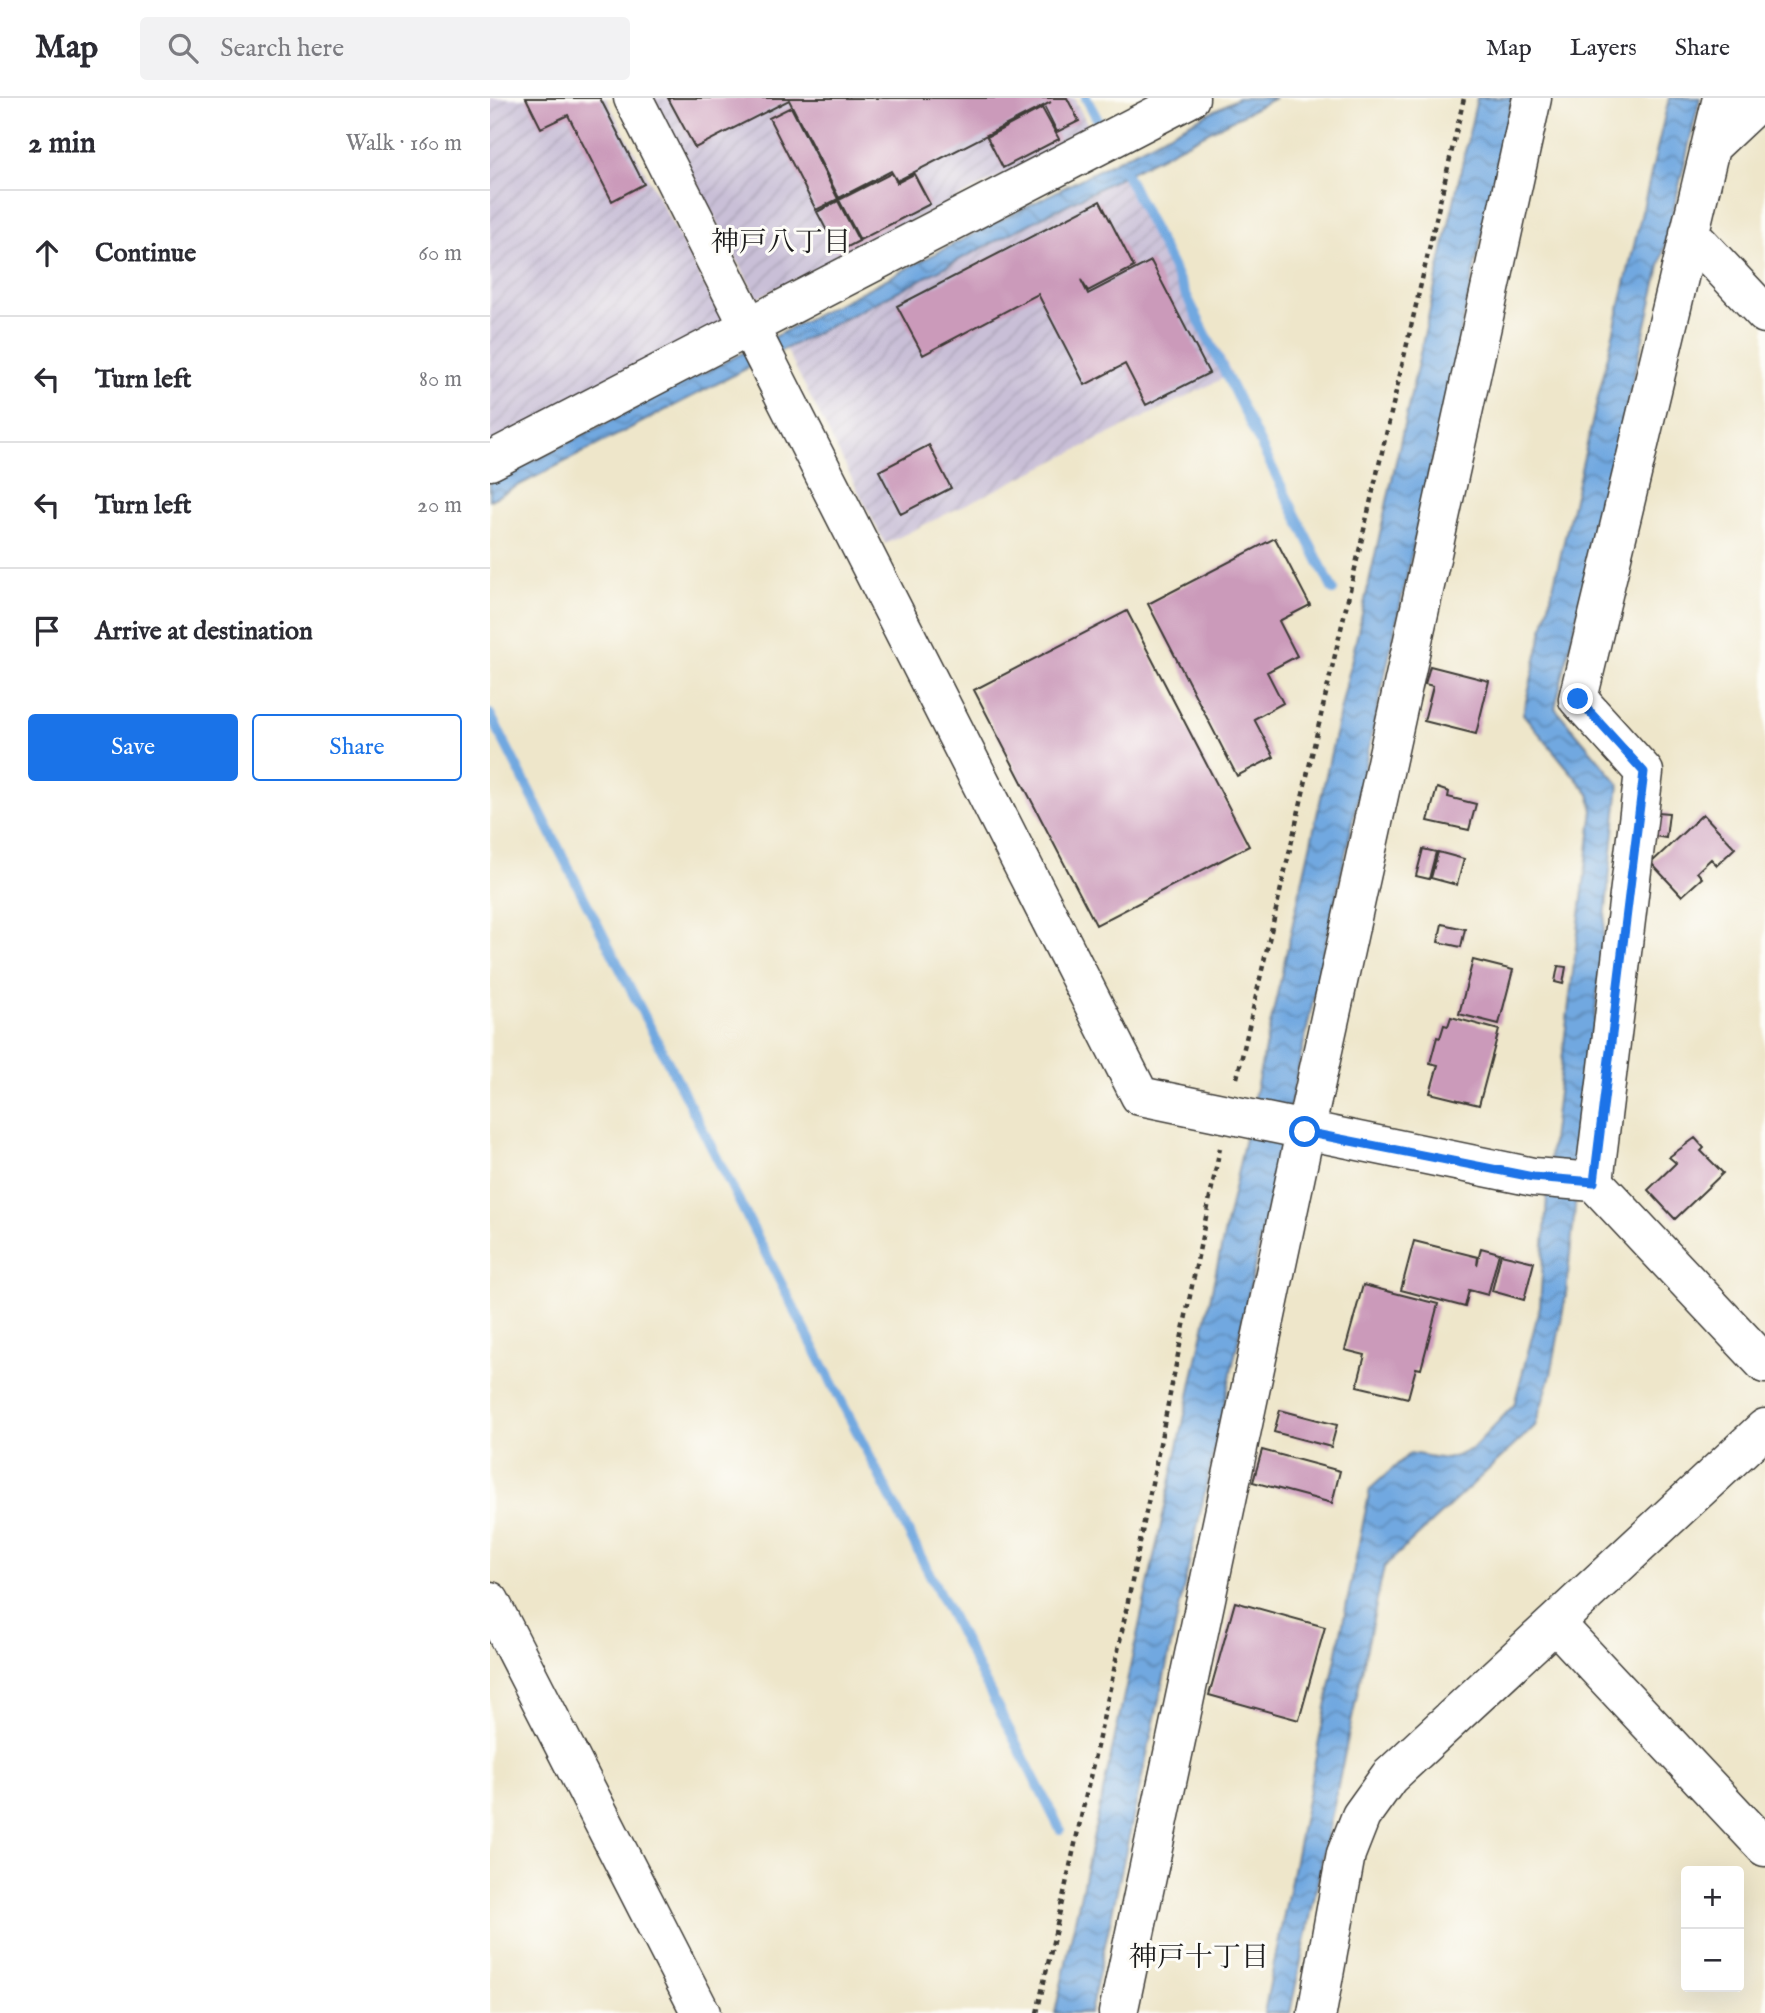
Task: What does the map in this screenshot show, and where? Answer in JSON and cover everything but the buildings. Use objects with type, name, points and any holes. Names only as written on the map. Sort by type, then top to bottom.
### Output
[{"type":"street","points":[[633,98],[1140,1096],[1298,1131],[1575,1181],[1765,1364]]},
{"type":"street","points":[[490,461],[758,342],[1190,98]]},
{"type":"street","points":[[1118,2013],[1298,1131],[1532,98]]},
{"type":"street","points":[[1575,1181],[1644,772],[1578,699],[1722,98]]},
{"type":"street","points":[[1711,146],[1762,98]]},
{"type":"street","points":[[1689,233],[1765,314]]},
{"type":"street","points":[[1317,2013],[1346,1854],[1361,1816],[1389,1777],[1556,1625],[1765,1428]]},
{"type":"street","points":[[490,1601],[701,2013]]},
{"type":"street","points":[[1556,1625],[1765,1847]]},
{"type":"path","points":[[1037,2013],[1114,1675],[1233,1117],[1464,98]]},
{"type":"shaded area","points":[[490,98],[606,98],[725,324],[490,447]]},
{"type":"shaded area","points":[[652,98],[1074,98],[1091,131],[757,298]]},
{"type":"shaded area","points":[[1128,172],[1232,374],[885,544],[785,347]]},
{"type":"water","points":[[1238,98],[1275,98],[490,500],[490,483]]},
{"type":"water","points":[[1477,98],[1512,98],[1090,2013],[1055,2013],[1245,1138]]},
{"type":"water","points":[[1669,98],[1700,98],[1555,708],[1619,784],[1566,1294],[1551,1375],[1535,1426],[1384,1567],[1290,2013],[1264,2013],[1370,1489],[1410,1453],[1446,1459],[1472,1449],[1514,1405],[1540,1306],[1549,1165],[1593,810],[1589,794],[1523,714]]},
{"type":"waterway","points":[[1086,98],[1099,122]]},
{"type":"waterway","points":[[1126,174],[1333,590]]},
{"type":"waterway","points":[[490,714],[1060,1829]]},
{"type":"district","name":"神戸八丁目","points":[[781,241]]},
{"type":"district","name":"神戸十丁目","points":[[1199,1956]]},
{"type":"route","points":[[1305,1132],[1533,1177],[1594,1182],[1644,772],[1578,699]]}]
